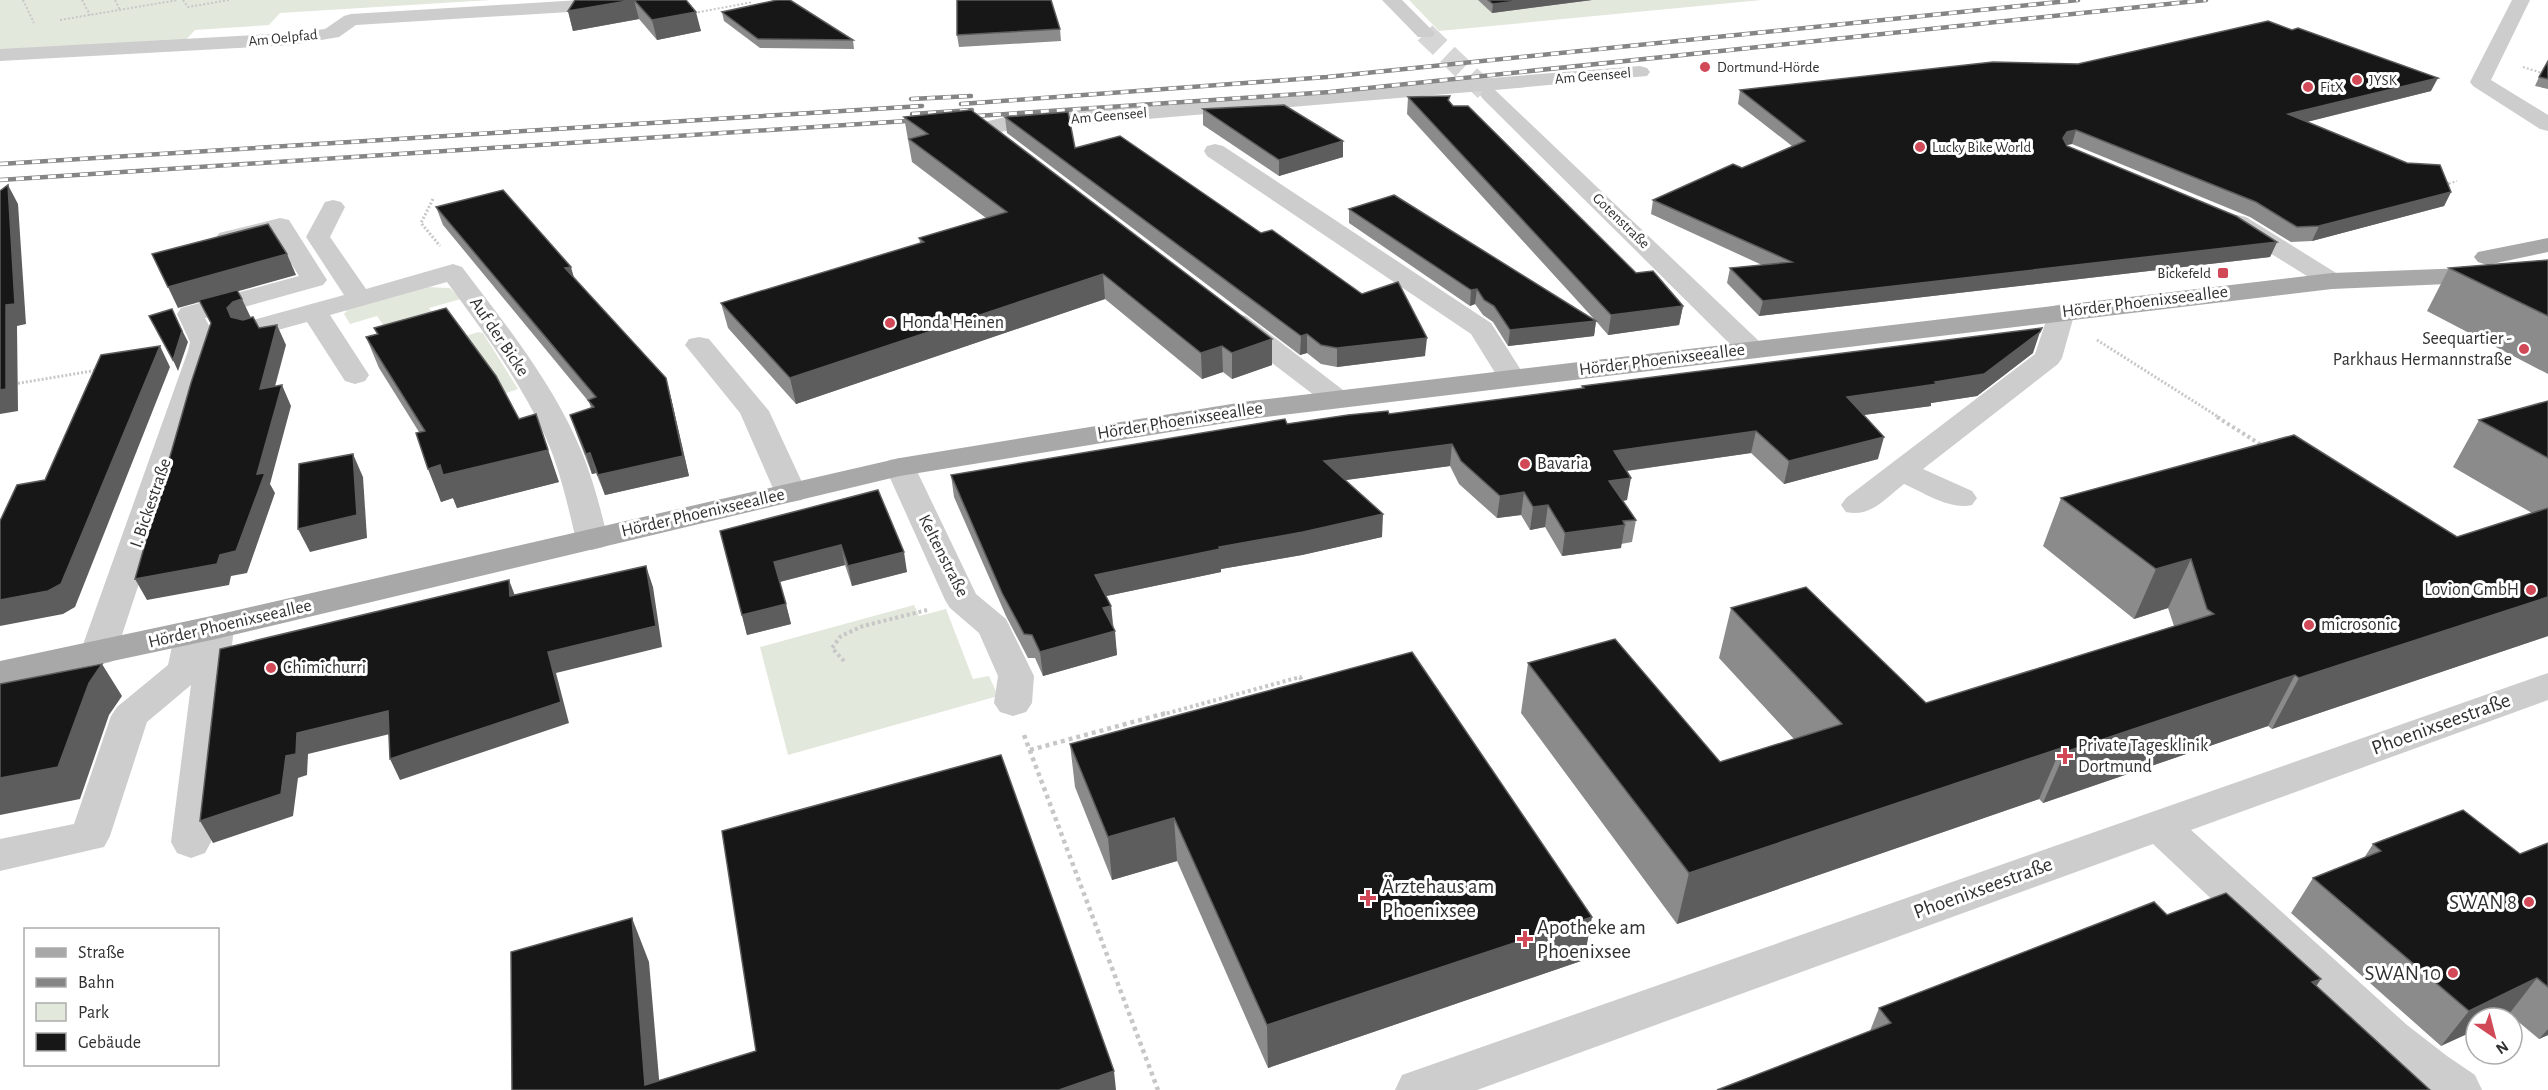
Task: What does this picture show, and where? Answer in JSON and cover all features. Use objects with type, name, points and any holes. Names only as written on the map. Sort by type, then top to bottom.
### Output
[{"type":"main road","name":"Hörder Phoenixseeallee","points":[[2379,277],[2548,245]]},
{"type":"main road","name":"Hörder Phoenixseeallee","points":[[0,673],[205,630],[900,468],[1250,410],[2332,281],[2379,277],[2505,275],[2548,270]]},
{"type":"street","name":"Am Oelpfad","points":[[0,55],[292,39],[332,33],[346,27],[351,20],[668,0]]},
{"type":"street","points":[[1391,0],[1425,33]]},
{"type":"street","points":[[2521,0],[2480,82],[2548,124]]},
{"type":"street","name":"Am Geenseel","points":[[1012,150],[984,129],[1005,124],[1640,72]]},
{"type":"street","name":"Gotenstraße","points":[[1493,106],[1751,349]]},
{"type":"street","points":[[1215,151],[1481,330],[1512,378]]},
{"type":"street","points":[[333,207],[318,237],[359,298]]},
{"type":"street","points":[[2219,215],[2240,224],[2332,281]]},
{"type":"street","name":"I. Bickestraße","points":[[98,653],[202,351],[204,342],[190,314],[314,280],[280,225],[200,245]]},
{"type":"street","points":[[252,329],[453,272]]},
{"type":"street","name":"Auf der Bicke","points":[[453,272],[498,332],[556,428],[584,507],[592,540]]},
{"type":"street","points":[[1217,307],[1337,399]]},
{"type":"street","points":[[314,311],[355,375]]},
{"type":"street","points":[[1857,505],[2048,358],[2062,312]]},
{"type":"street","points":[[699,345],[754,411],[791,493]]},
{"type":"street","name":"Keltenstraße","points":[[900,468],[962,600],[994,627],[1016,676],[1012,703]]},
{"type":"street","points":[[1901,471],[1961,498]]},
{"type":"street","points":[[190,842],[205,630]]},
{"type":"street","points":[[0,855],[90,836],[130,716],[184,670],[205,630]]},
{"type":"street","name":"Phoenixseestraße","points":[[1419,1090],[2548,686]]},
{"type":"street","points":[[2159,825],[2391,1039],[2430,1071],[2458,1090]]},
{"type":"path","points":[[23,0],[34,23],[40,23]]},
{"type":"path","points":[[82,0],[90,15]]},
{"type":"path","points":[[115,0],[120,10]]},
{"type":"path","points":[[147,0],[150,5]]},
{"type":"path","points":[[57,21],[178,0]]},
{"type":"path","points":[[183,0],[188,7],[229,0]]},
{"type":"path","points":[[690,14],[753,2]]},
{"type":"path","points":[[2436,187],[2457,181]]},
{"type":"path","points":[[433,199],[422,223],[456,267],[453,272]]},
{"type":"path","points":[[2091,336],[2269,450]]},
{"type":"path","points":[[11,384],[102,369]]},
{"type":"path","points":[[844,661],[832,648],[841,636],[863,626],[962,600]]},
{"type":"path","points":[[1030,750],[1300,677],[1305,686]]},
{"type":"path","points":[[1026,738],[1158,1090]]},
{"type":"green space","points":[[0,0],[491,0],[280,13],[269,25],[195,30],[183,43],[0,53]]},
{"type":"green space","points":[[1409,0],[1762,0],[1439,31]]},
{"type":"green space","points":[[427,287],[450,288],[461,299],[429,308],[451,341],[403,354],[377,316],[350,324],[344,314],[349,308]]},
{"type":"green space","points":[[478,332],[483,333],[518,389],[498,396],[457,339]]},
{"type":"green space","points":[[914,605],[919,616],[946,609],[973,679],[989,676],[998,696],[788,755],[760,647]]},
{"type":"building","points":[[575,0],[633,0],[568,11]]},
{"type":"building","points":[[634,0],[686,0],[696,12],[652,20]]},
{"type":"building","points":[[777,0],[790,0],[853,40],[758,39],[722,12]]},
{"type":"building","points":[[957,0],[1051,0],[1060,29],[957,35]]},
{"type":"building","points":[[1488,0],[1525,0],[1493,4]]},
{"type":"building","points":[[2268,21],[2292,30],[2298,28],[2438,78],[2288,114],[2407,163],[2440,165],[2451,192],[2319,226],[2297,227],[2256,202],[2076,130],[2067,132],[2063,138],[2067,146],[2236,216],[2277,242],[1763,301],[1730,268],[1792,262],[1653,200],[1733,164],[1742,168],[1805,141],[1740,90],[1993,62],[2078,64]]},
{"type":"building","points":[[2548,61],[2548,79],[2539,77]]},
{"type":"building","points":[[1450,96],[1448,100],[1453,106],[1468,106],[1636,273],[1653,271],[1683,306],[1611,315],[1408,97]]},
{"type":"building","points":[[1284,105],[1343,141],[1279,160],[1203,109]]},
{"type":"building","points":[[971,110],[1272,339],[1232,353],[1222,346],[1201,353],[1103,274],[790,378],[721,303],[924,242],[919,238],[1007,212],[909,139],[928,134],[904,117]]},
{"type":"building","points":[[1068,112],[1075,148],[1120,136],[1261,233],[1272,230],[1362,294],[1398,282],[1427,338],[1337,348],[1321,345],[1307,334],[1301,336],[1005,117]]},
{"type":"building","points":[[8,185],[15,304],[6,305],[6,389],[0,390],[0,191]]},
{"type":"building","points":[[503,190],[571,267],[565,268],[666,378],[683,456],[598,475],[590,453],[586,454],[570,415],[594,407],[588,400],[596,397],[436,207]]},
{"type":"building","points":[[1394,195],[1596,321],[1510,330],[1494,306],[1484,300],[1477,289],[1471,290],[1349,209]]},
{"type":"building","points":[[268,224],[287,254],[168,287],[152,254]]},
{"type":"building","points":[[2548,260],[2548,316],[2449,268]]},
{"type":"building","points":[[237,290],[242,299],[233,302],[227,308],[231,317],[243,320],[253,317],[259,328],[277,325],[260,389],[282,385],[257,474],[265,473],[236,551],[220,555],[217,564],[135,579],[191,383],[211,323],[199,300]]},
{"type":"building","points":[[446,308],[496,376],[519,419],[536,414],[548,450],[443,475],[440,465],[428,469],[416,433],[425,431],[366,337],[378,334],[374,328]]},
{"type":"building","points":[[172,309],[182,331],[173,360],[149,316]]},
{"type":"building","points":[[2042,328],[2040,332],[1984,374],[1935,382],[1937,384],[1847,397],[1884,437],[1789,461],[1756,431],[1614,451],[1631,478],[1609,481],[1636,520],[1623,521],[1625,525],[1565,533],[1548,505],[1533,507],[1524,492],[1500,496],[1461,461],[1452,444],[1324,461],[1383,514],[1095,575],[1111,606],[1103,608],[1115,631],[1040,652],[1032,635],[1024,634],[1002,593],[951,475],[1285,419],[1287,424],[1388,411],[1389,414],[1584,388],[1582,386]]},
{"type":"building","points":[[160,346],[61,584],[48,591],[0,600],[0,521],[17,485],[45,480],[101,355]]},
{"type":"building","points":[[2548,401],[2548,458],[2479,420]]},
{"type":"building","points":[[2294,435],[2457,537],[2548,508],[2548,597],[2299,678],[2295,675],[2065,752],[2061,748],[1689,873],[1528,663],[1615,639],[1720,762],[1842,724],[1731,608],[1806,587],[1926,703],[2214,614],[2207,609],[2191,559],[2156,569],[2061,498]]},
{"type":"building","points":[[353,454],[357,515],[298,529],[299,464]]},
{"type":"building","points":[[878,490],[904,552],[848,566],[841,545],[774,562],[786,604],[742,615],[720,531]]},
{"type":"building","points":[[646,566],[656,626],[548,652],[561,702],[390,759],[388,711],[297,733],[296,754],[286,756],[281,794],[200,821],[220,649],[509,580],[510,596]]},
{"type":"building","name":"Ärztehaus am Phoenixsee","points":[[1412,652],[1592,917],[1267,1025],[1174,818],[1108,837],[1070,744]]},
{"type":"building","points":[[102,664],[89,683],[58,767],[0,778],[0,684]]},
{"type":"building","points":[[1001,755],[1114,1071],[1059,1090],[512,1090],[511,952],[632,918],[645,1085],[756,1051],[722,831]]},
{"type":"building","name":"SWAN 10","points":[[2463,810],[2520,854],[2548,843],[2548,987],[2537,978],[2479,1006],[2464,1007],[2313,878],[2381,851],[2373,844]]},
{"type":"building","points":[[2226,893],[2321,979],[2312,982],[2430,1090],[1717,1090],[1891,1023],[1879,1008],[2154,902],[2167,915]]},
{"type":"tunnel","points":[[1425,33],[1490,95]]},
{"type":"railway","points":[[961,104],[1327,77],[2078,0]]},
{"type":"railway","points":[[961,117],[1330,92],[2206,0]]},
{"type":"railway","points":[[911,99],[971,96]]},
{"type":"railway","points":[[0,164],[922,106]]},
{"type":"railway","points":[[912,114],[972,110]]},
{"type":"railway","points":[[0,180],[922,120]]},
{"type":"place","name":"Dortmund-Hörde","points":[[1705,67]]},
{"type":"place","name":"JYSK","points":[[2357,80]]},
{"type":"place","name":"FitX","points":[[2308,87]]},
{"type":"place","name":"Lucky Bike World","points":[[1920,147]]},
{"type":"place","name":"Bickefeld","points":[[2223,273]]},
{"type":"place","name":"Honda Heinen","points":[[890,323]]},
{"type":"place","name":"Seequartier - Parkhaus Hermannstraße","points":[[2524,349]]},
{"type":"place","name":"Bavaria","points":[[1525,464]]},
{"type":"place","name":"Lovion GmbH","points":[[2531,590]]},
{"type":"place","name":"microsonic","points":[[2309,625]]},
{"type":"place","name":"Chimichurri","points":[[271,668]]},
{"type":"place","name":"Private Tagesklinik Dortmund","points":[[2065,756]]},
{"type":"place","name":"Ärztehaus am Phoenixsee","points":[[1368,898]]},
{"type":"place","name":"SWAN 8","points":[[2529,902]]},
{"type":"place","name":"Apotheke am Phoenixsee","points":[[1525,939]]},
{"type":"place","name":"SWAN 10","points":[[2453,973]]}]
